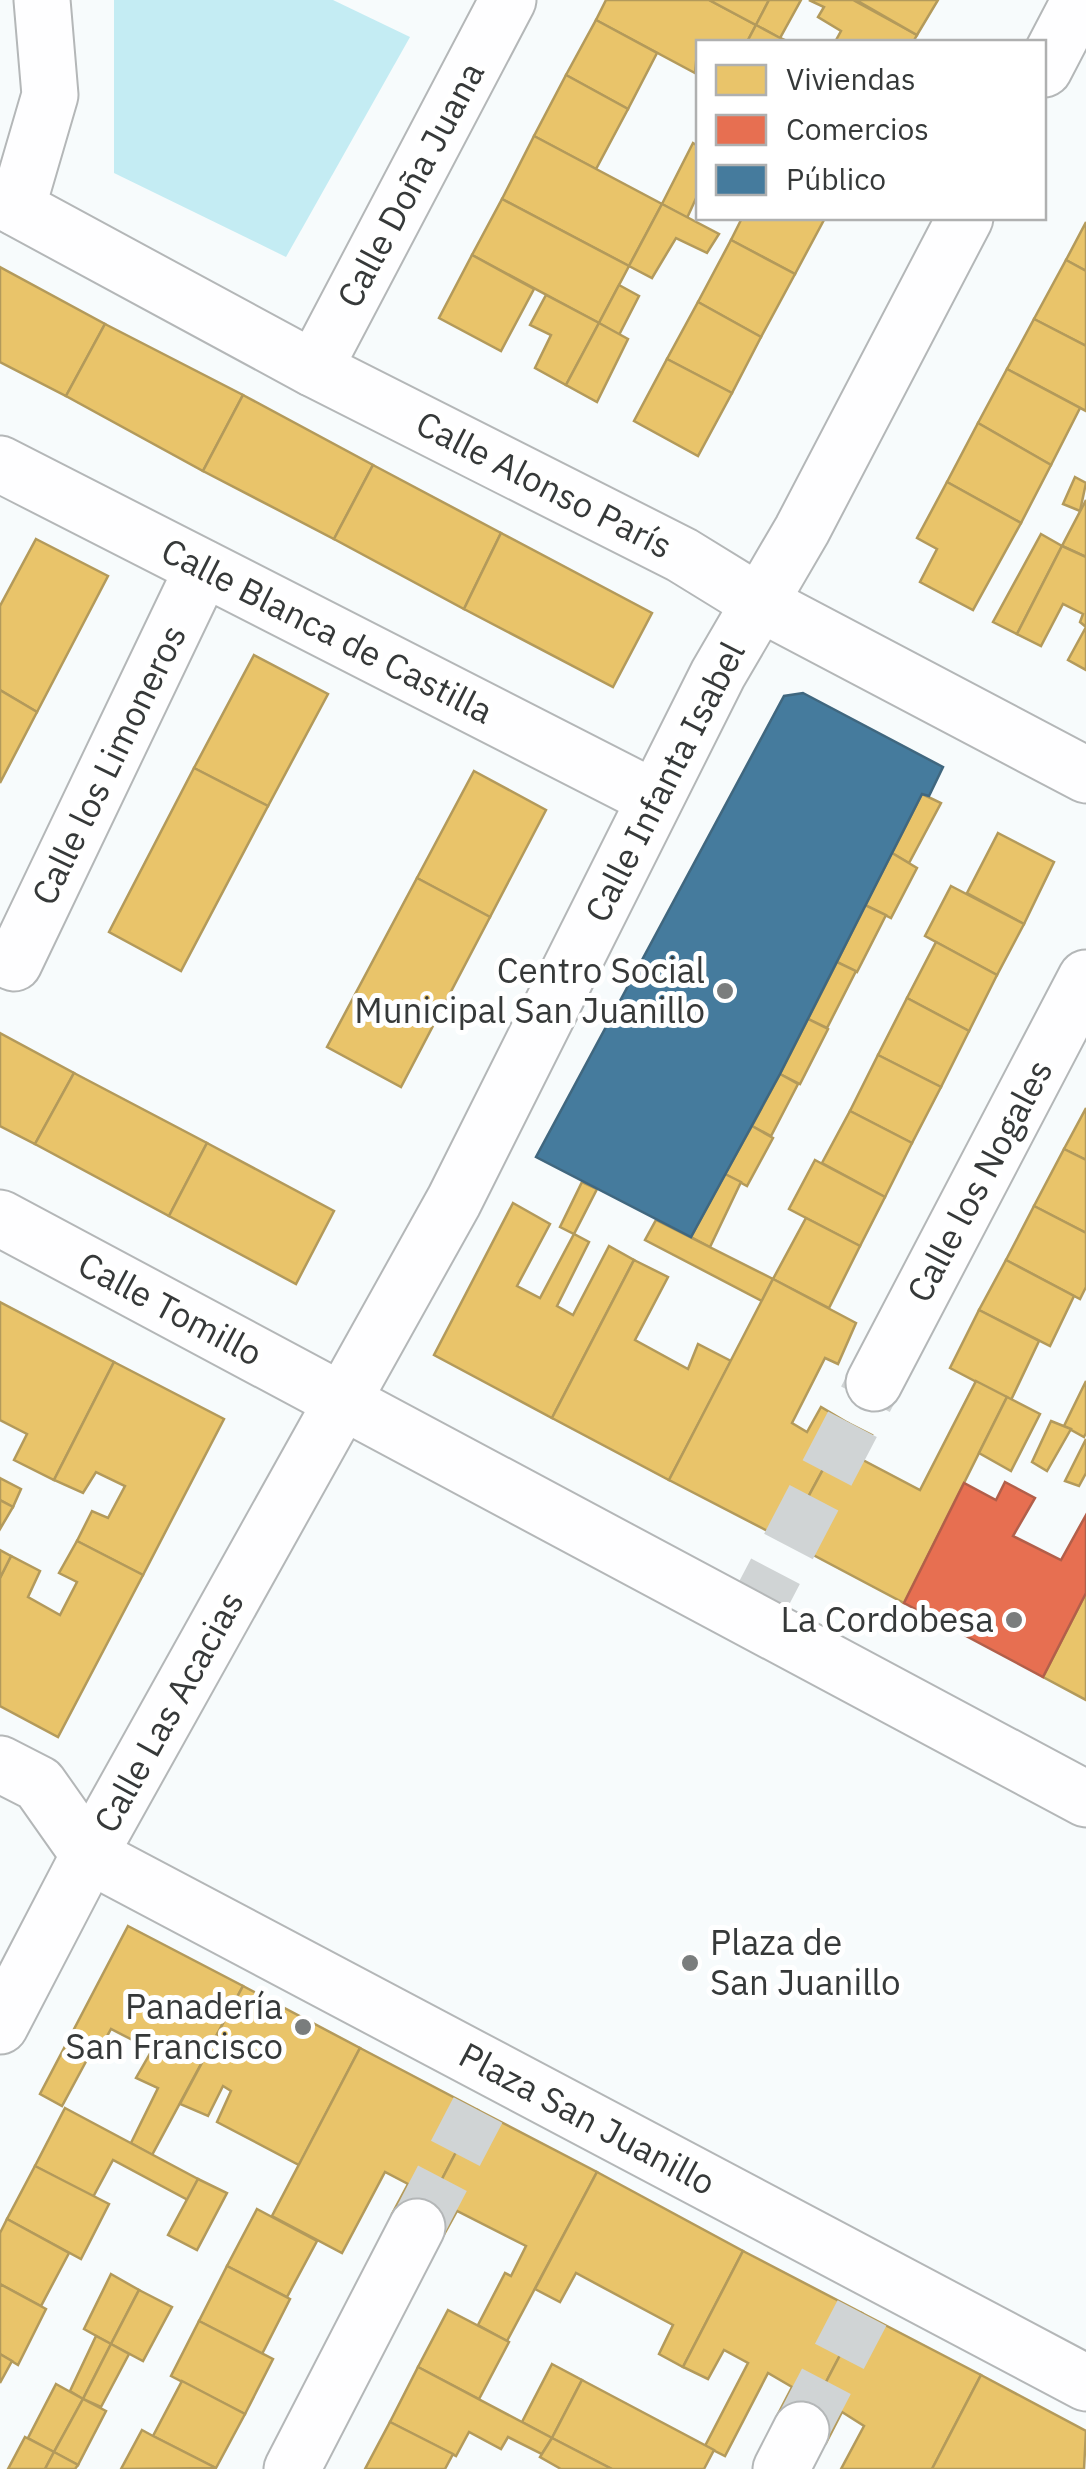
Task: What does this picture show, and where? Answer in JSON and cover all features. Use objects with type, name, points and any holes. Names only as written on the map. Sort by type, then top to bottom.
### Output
[{"type":"street","points":[[9,204],[50,95],[42,0]]},
{"type":"street","name":"Calle Doña Juana","points":[[314,369],[508,0]]},
{"type":"street","points":[[1046,65],[1080,0]]},
{"type":"street","name":"Calle Alonso París","points":[[9,204],[314,369],[682,555],[760,604],[1086,775]]},
{"type":"street","name":"Calle Infanta Isabel","points":[[340,1400],[454,1201],[654,798],[964,220]]},
{"type":"street","name":"Calle Blanca de Castilla","points":[[0,464],[654,798]]},
{"type":"street","name":"Calle los Limoneros","points":[[14,963],[204,568]]},
{"type":"street","name":"Calle los Nogales","points":[[874,1384],[1086,978]]},
{"type":"street","name":"Calle Tomillo","points":[[0,1218],[340,1400]]},
{"type":"street","points":[[340,1400],[1086,1799]]},
{"type":"street","name":"Calle Las Acacias","points":[[0,2026],[89,1855],[340,1400]]},
{"type":"street","points":[[0,1764],[39,1784],[89,1855]]},
{"type":"street","name":"Plaza San Juanillo","points":[[89,1855],[488,2091],[873,2293],[1086,2383]]},
{"type":"street","points":[[292,2469],[417,2227]]},
{"type":"shaded area","points":[[114,0],[333,0],[410,37],[286,257],[114,173]]},
{"type":"building: Viviendas","points":[[606,0],[709,0],[756,25],[748,40],[696,40],[695,73],[596,20]]},
{"type":"building: Viviendas","points":[[709,0],[769,0],[756,25]]},
{"type":"building: Viviendas","points":[[769,0],[801,0],[780,38],[756,25]]},
{"type":"building: Viviendas","points":[[809,0],[853,0],[917,35],[914,40],[836,40],[841,31],[818,17],[824,7]]},
{"type":"building: Viviendas","points":[[856,0],[938,0],[917,35]]},
{"type":"building: Viviendas","points":[[596,20],[657,53],[628,109],[566,75]]},
{"type":"building: Viviendas","points":[[756,25],[784,40],[748,40]]},
{"type":"building: Viviendas","points":[[566,75],[628,109],[596,169],[534,136]]},
{"type":"building: Viviendas","points":[[534,136],[662,204],[629,266],[502,199]]},
{"type":"building: Viviendas","points":[[693,143],[696,198],[687,218],[662,204]]},
{"type":"building: Viviendas","points":[[502,199],[629,266],[599,323],[472,255]]},
{"type":"building: Viviendas","points":[[662,204],[719,234],[707,253],[676,238],[652,278],[629,266]]},
{"type":"building: Viviendas","points":[[741,220],[824,220],[795,274],[731,240]]},
{"type":"building: Viviendas","points":[[1086,222],[1086,271],[1066,260]]},
{"type":"building: Viviendas","points":[[731,240],[795,274],[761,337],[698,302]]},
{"type":"building: Viviendas","points":[[472,255],[534,289],[501,351],[439,318]]},
{"type":"building: Viviendas","points":[[1066,260],[1086,271],[1086,346],[1034,319]]},
{"type":"building: Viviendas","points":[[0,267],[105,324],[66,396],[0,362]]},
{"type":"building: Viviendas","points":[[619,285],[639,296],[619,335],[599,323]]},
{"type":"building: Viviendas","points":[[546,295],[599,323],[566,385],[535,368],[551,335],[530,325]]},
{"type":"building: Viviendas","points":[[698,302],[761,337],[732,393],[667,359]]},
{"type":"building: Viviendas","points":[[1034,319],[1086,346],[1086,411],[1007,369]]},
{"type":"building: Viviendas","points":[[599,323],[628,339],[597,402],[566,385]]},
{"type":"building: Viviendas","points":[[105,324],[243,395],[203,471],[66,396]]},
{"type":"building: Viviendas","points":[[667,359],[732,393],[698,456],[634,421]]},
{"type":"building: Viviendas","points":[[1007,369],[1080,408],[1051,465],[978,423]]},
{"type":"building: Viviendas","points":[[243,395],[373,465],[334,539],[203,471]]},
{"type":"building: Viviendas","points":[[978,423],[1051,465],[1021,523],[947,482]]},
{"type":"building: Viviendas","points":[[373,465],[501,533],[464,609],[334,539]]},
{"type":"building: Viviendas","points":[[1075,477],[1086,483],[1080,511],[1063,504]]},
{"type":"building: Viviendas","points":[[947,482],[1021,523],[973,610],[920,582],[937,549],[917,538]]},
{"type":"building: Viviendas","points":[[1086,500],[1086,557],[1062,546]]},
{"type":"building: Viviendas","points":[[501,533],[652,613],[613,687],[464,609]]},
{"type":"building: Viviendas","points":[[1041,534],[1062,546],[1017,634],[993,622]]},
{"type":"building: Viviendas","points":[[36,539],[108,576],[37,712],[0,690],[0,606]]},
{"type":"building: Viviendas","points":[[1062,546],[1086,557],[1086,627],[1080,622],[1083,614],[1063,604],[1041,646],[1017,634]]},
{"type":"building: Viviendas","points":[[1086,627],[1086,670],[1068,660]]},
{"type":"building: Viviendas","points":[[254,655],[328,694],[268,806],[194,768]]},
{"type":"building: Viviendas","points":[[0,690],[37,712],[0,783]]},
{"type":"building: Viviendas","points":[[194,768],[268,806],[181,971],[109,932]]},
{"type":"building: Viviendas","points":[[474,771],[546,810],[490,917],[417,878]]},
{"type":"building: Viviendas","points":[[922,794],[941,803],[909,863],[892,853]]},
{"type":"building: Viviendas","points":[[998,833],[1054,862],[1024,924],[967,893]]},
{"type":"building: Viviendas","points":[[892,853],[917,868],[891,918],[865,905]]},
{"type":"building: Viviendas","points":[[417,878],[490,917],[401,1087],[327,1047]]},
{"type":"building: Viviendas","points":[[951,886],[1024,924],[997,975],[925,936]]},
{"type":"building: Viviendas","points":[[865,905],[886,915],[857,972],[837,962]]},
{"type":"building: Viviendas","points":[[936,942],[997,975],[969,1031],[907,998]]},
{"type":"building: Viviendas","points":[[837,962],[856,971],[827,1028],[808,1019]]},
{"type":"building: Viviendas","points":[[907,998],[969,1031],[941,1087],[878,1055]]},
{"type":"building: Viviendas","points":[[808,1019],[828,1029],[800,1084],[780,1074]]},
{"type":"building: Viviendas","points":[[0,1033],[74,1073],[35,1144],[0,1126]]},
{"type":"building: Viviendas","points":[[878,1055],[941,1087],[912,1143],[850,1111]]},
{"type":"building: Viviendas","points":[[74,1073],[207,1143],[169,1216],[35,1144]]},
{"type":"building: Viviendas","points":[[780,1074],[798,1084],[771,1136],[752,1126]]},
{"type":"building: Viviendas","points":[[1086,1108],[1086,1160],[1064,1149]]},
{"type":"building: Viviendas","points":[[850,1111],[912,1143],[885,1197],[822,1163]]},
{"type":"building: Viviendas","points":[[752,1126],[773,1138],[747,1186],[725,1174]]},
{"type":"building: Viviendas","points":[[207,1143],[334,1211],[296,1284],[169,1216]]},
{"type":"building: Viviendas","points":[[1064,1149],[1086,1160],[1086,1233],[1034,1206]]},
{"type":"building: Viviendas","points":[[815,1160],[885,1197],[860,1246],[789,1209]]},
{"type":"building: Viviendas","points":[[725,1174],[741,1182],[710,1247],[691,1237]]},
{"type":"building: Viviendas","points":[[582,1182],[597,1189],[574,1234],[560,1227]]},
{"type":"building: Viviendas","points":[[513,1203],[550,1224],[517,1286],[540,1298],[574,1234],[589,1242],[557,1306],[573,1315],[609,1246],[634,1260],[552,1418],[434,1355]]},
{"type":"building: Viviendas","points":[[1034,1206],[1086,1233],[1086,1287],[1080,1299],[1006,1260]]},
{"type":"building: Viviendas","points":[[806,1218],[860,1246],[829,1308],[773,1279]]},
{"type":"building: Viviendas","points":[[656,1220],[773,1279],[762,1301],[645,1240]]},
{"type":"building: Viviendas","points":[[634,1260],[668,1277],[635,1340],[688,1369],[698,1344],[731,1361],[669,1480],[552,1418]]},
{"type":"building: Viviendas","points":[[1006,1260],[1074,1296],[1050,1346],[979,1310]]},
{"type":"building: Viviendas","points":[[773,1279],[856,1323],[838,1364],[825,1358],[792,1423],[807,1432],[821,1407],[848,1423],[785,1540],[669,1480]]},
{"type":"building: Viviendas","points":[[0,1302],[114,1362],[54,1480],[14,1460],[27,1434],[0,1420]]},
{"type":"building: Viviendas","points":[[979,1310],[1039,1341],[1011,1400],[950,1368]]},
{"type":"building: Viviendas","points":[[114,1362],[224,1419],[143,1575],[77,1541],[92,1511],[108,1518],[125,1486],[96,1472],[83,1493],[54,1480]]},
{"type":"building: Viviendas","points":[[976,1381],[1007,1397],[904,1603],[785,1540],[848,1423],[872,1435],[861,1459],[920,1490]]},
{"type":"building: Viviendas","points":[[1086,1381],[1086,1433],[1084,1437],[1064,1426]]},
{"type":"building: Viviendas","points":[[1007,1397],[1040,1414],[1011,1471],[979,1453]]},
{"type":"building: Viviendas","points":[[1051,1421],[1071,1429],[1047,1471],[1032,1462]]},
{"type":"building: Viviendas","points":[[1086,1439],[1086,1473],[1079,1486],[1065,1481]]},
{"type":"building: Viviendas","points":[[0,1478],[21,1489],[13,1507],[0,1500]]},
{"type":"building: Viviendas","points":[[0,1500],[13,1507],[0,1529]]},
{"type":"building: Viviendas","points":[[77,1541],[143,1575],[58,1737],[0,1706],[0,1578],[11,1556],[40,1571],[28,1597],[60,1615],[77,1582],[59,1573]]},
{"type":"building: Viviendas","points":[[0,1550],[11,1556],[0,1578]]},
{"type":"building: Viviendas","points":[[1086,1593],[1086,1700],[1043,1677]]},
{"type":"building: Viviendas","points":[[128,1926],[243,1986],[152,2155],[131,2143],[158,2088],[136,2078],[152,2050],[111,2029],[95,2058],[89,2056],[62,2106],[40,2094]]},
{"type":"building: Viviendas","points":[[243,1986],[360,2048],[299,2165],[217,2122],[231,2091],[223,2086],[208,2116],[180,2104]]},
{"type":"building: Viviendas","points":[[360,2048],[478,2110],[417,2227],[392,2214],[408,2184],[385,2172],[342,2253],[272,2216]]},
{"type":"building: Viviendas","points":[[65,2108],[198,2179],[188,2200],[113,2160],[93,2197],[35,2166]]},
{"type":"building: Viviendas","points":[[478,2110],[597,2172],[507,2341],[478,2325],[505,2273],[511,2276],[526,2246],[457,2211],[441,2240],[417,2227]]},
{"type":"building: Viviendas","points":[[35,2166],[109,2204],[81,2259],[7,2219]]},
{"type":"building: Viviendas","points":[[597,2172],[743,2251],[683,2367],[659,2354],[673,2325],[576,2273],[560,2302],[535,2289]]},
{"type":"building: Viviendas","points":[[198,2179],[227,2193],[197,2250],[168,2235]]},
{"type":"building: Viviendas","points":[[257,2209],[317,2241],[287,2297],[227,2266]]},
{"type":"building: Viviendas","points":[[7,2219],[69,2253],[41,2306],[0,2284],[0,2233]]},
{"type":"building: Viviendas","points":[[743,2251],[862,2313],[801,2430],[777,2416],[792,2387],[768,2373],[725,2456],[705,2446],[748,2363],[724,2350],[708,2379],[683,2367]]},
{"type":"building: Viviendas","points":[[227,2266],[290,2299],[262,2354],[199,2321]]},
{"type":"building: Viviendas","points":[[111,2274],[139,2290],[111,2344],[84,2329]]},
{"type":"building: Viviendas","points":[[0,2284],[46,2309],[18,2365],[0,2354]]},
{"type":"building: Viviendas","points":[[139,2290],[172,2307],[143,2361],[111,2344]]},
{"type":"building: Viviendas","points":[[448,2310],[509,2342],[479,2399],[418,2367]]},
{"type":"building: Viviendas","points":[[862,2313],[981,2375],[932,2469],[841,2469],[864,2426],[842,2412],[826,2443],[801,2430]]},
{"type":"building: Viviendas","points":[[199,2321],[273,2359],[245,2414],[171,2376]]},
{"type":"building: Viviendas","points":[[96,2336],[111,2344],[83,2399],[70,2391]]},
{"type":"building: Viviendas","points":[[111,2344],[129,2354],[101,2407],[83,2399]]},
{"type":"building: Viviendas","points":[[0,2354],[12,2361],[0,2383]]},
{"type":"building: Viviendas","points":[[552,2364],[582,2380],[552,2438],[522,2422]]},
{"type":"building: Viviendas","points":[[418,2367],[552,2438],[542,2454],[508,2437],[501,2449],[469,2432],[456,2456],[390,2422]]},
{"type":"building: Viviendas","points":[[981,2375],[1086,2431],[1084,2469],[932,2469]]},
{"type":"building: Viviendas","points":[[582,2380],[714,2450],[704,2469],[612,2469],[552,2438]]},
{"type":"building: Viviendas","points":[[182,2381],[245,2414],[216,2468],[153,2436]]},
{"type":"building: Viviendas","points":[[56,2384],[83,2399],[54,2452],[28,2438]]},
{"type":"building: Viviendas","points":[[83,2399],[106,2411],[78,2465],[54,2452]]},
{"type":"building: Viviendas","points":[[390,2422],[453,2454],[445,2469],[365,2469]]},
{"type":"building: Viviendas","points":[[142,2430],[153,2436],[216,2468],[121,2469]]},
{"type":"building: Viviendas","points":[[25,2437],[54,2452],[45,2469],[8,2469]]},
{"type":"building: Viviendas","points":[[552,2438],[612,2469],[561,2469],[540,2457]]},
{"type":"building: Viviendas","points":[[54,2452],[78,2465],[75,2469],[45,2469]]},
{"type":"building: Comercios","points":[[1005,1482],[1035,1498],[1013,1536],[1061,1560],[1086,1515],[1086,1593],[1043,1677],[904,1603],[964,1483],[996,1500]]},
{"type":"building: Público","name":"Centro Social Municipal San Juanillo","points":[[803,693],[943,767],[929,796],[922,794],[780,1074],[691,1237],[536,1157],[784,696]]},
{"type":"tunnel","points":[[750,1620],[874,1383]]},
{"type":"tunnel","points":[[417,2227],[478,2110]]},
{"type":"tunnel","points":[[801,2430],[862,2313]]},
{"type":"place","name":"Centro Social Municipal San Juanillo","points":[[725,991]]},
{"type":"place","name":"La Cordobesa","points":[[1014,1620]]},
{"type":"place","name":"Plaza de San Juanillo","points":[[690,1963]]},
{"type":"place","name":"Panadería San Francisco","points":[[303,2027]]}]
